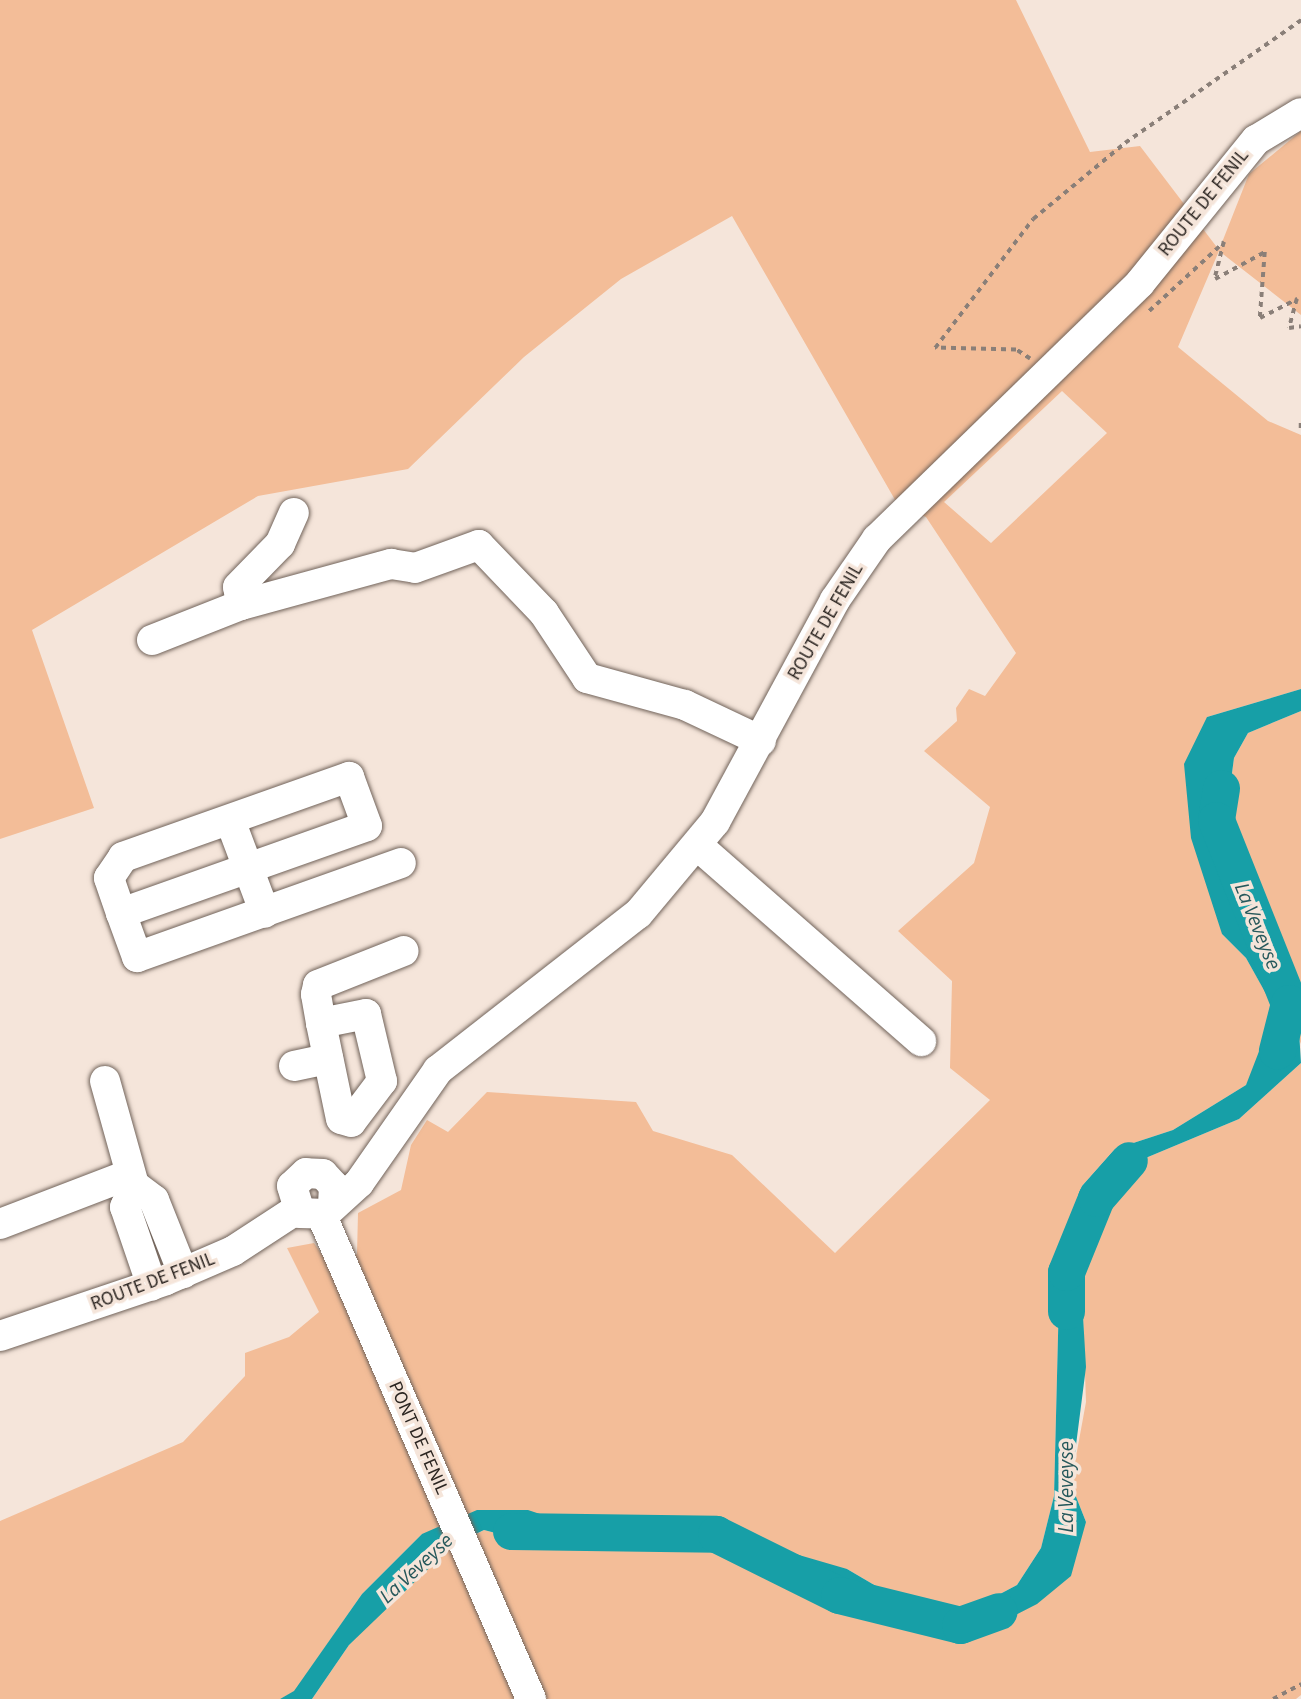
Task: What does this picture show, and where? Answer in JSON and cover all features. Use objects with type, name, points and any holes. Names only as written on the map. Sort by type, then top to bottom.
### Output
[{"type":"street","name":"ROUTE DE FENIL","points":[[0,1336],[152,1286],[183,1273],[317,1210],[359,1183],[378,1149],[438,1070],[638,914],[697,845],[761,741],[835,600],[877,539],[1140,283],[1256,139],[1301,113]]},
{"type":"street","points":[[241,605],[238,587],[280,544],[293,513]]},
{"type":"street","points":[[152,640],[241,605],[391,564],[425,565],[479,545],[544,613],[587,678],[685,705],[761,741]]},
{"type":"street","points":[[121,913],[367,826],[349,777],[123,857],[109,878],[121,913],[137,957],[401,863]]},
{"type":"street","points":[[230,820],[265,912]]},
{"type":"street","points":[[697,845],[921,1041]]},
{"type":"street","points":[[321,1023],[366,1014],[382,1081],[351,1122],[341,1119],[321,1023],[317,985],[404,951]]},
{"type":"street","points":[[294,1066],[328,1059]]},
{"type":"street","points":[[105,1081],[132,1180],[125,1207],[152,1286]]},
{"type":"street","name":"ROUTE DE FENIL","points":[[323,1174],[356,1166],[378,1149]]},
{"type":"street","points":[[306,1173],[323,1174],[335,1190],[317,1210],[290,1196],[295,1182],[306,1173]]},
{"type":"street","points":[[0,1224],[132,1180]]},
{"type":"street","points":[[132,1180],[154,1200],[183,1273]]},
{"type":"street","name":"PONT DE FENIL","points":[[317,1210],[531,1699]]},
{"type":"path","points":[[1049,372],[1016,350],[935,348],[1033,219],[1125,143],[1301,20]]},
{"type":"path","points":[[1138,319],[1224,243],[1216,279],[1265,252],[1260,318],[1297,299],[1289,328],[1301,326]]},
{"type":"path","points":[[1301,423],[1301,433]]},
{"type":"path","points":[[1273,1699],[1301,1684]]},
{"type":"shaded area","points":[[0,0],[1016,0],[1090,152],[1140,146],[1219,250],[1249,174],[1301,131],[1301,315],[1219,251],[1178,347],[1268,421],[1301,435],[1301,689],[1207,717],[1222,934],[1246,958],[1275,1009],[1263,1055],[1246,1085],[1173,1130],[1115,1149],[1082,1186],[1059,1296],[1054,1496],[1041,1548],[1017,1585],[983,1603],[946,1611],[893,1596],[847,1569],[781,1584],[992,1627],[1086,1522],[1071,1484],[1086,1402],[1083,1316],[1066,1272],[1096,1198],[1136,1162],[1239,1119],[1301,1063],[1301,1695],[1296,1699],[312,1699],[349,1645],[437,1555],[484,1530],[530,1542],[561,1521],[422,1534],[362,1594],[294,1692],[280,1699],[0,1699],[0,1521],[183,1442],[245,1376],[245,1353],[289,1337],[319,1312],[287,1248],[314,1243],[334,1272],[357,1254],[358,1213],[401,1190],[411,1145],[427,1120],[448,1132],[487,1092],[636,1102],[653,1131],[732,1155],[835,1253],[990,1100],[950,1068],[952,981],[898,931],[974,863],[990,807],[924,751],[957,721],[956,708],[969,689],[985,696],[1016,653],[926,517],[898,505],[732,216],[621,279],[524,357],[408,469],[258,496],[32,630],[94,808],[0,839]],"holes":[[[1062,391],[1107,433],[991,543],[944,502]]]},
{"type":"shaded area","points":[[1301,711],[1301,1044],[1222,849],[1234,758],[1248,733]]},
{"type":"water","points":[[1301,689],[1301,711],[1248,733],[1234,758],[1222,849],[1299,1031],[1301,1063],[1239,1119],[1136,1162],[1096,1198],[1067,1272],[1083,1316],[1086,1367],[1071,1484],[1086,1522],[1071,1576],[1037,1604],[992,1627],[781,1584],[739,1561],[722,1543],[727,1534],[847,1569],[893,1596],[946,1611],[983,1603],[1017,1585],[1041,1548],[1054,1496],[1059,1296],[1066,1231],[1082,1186],[1115,1149],[1173,1130],[1246,1085],[1275,1010],[1246,958],[1222,934],[1191,838],[1184,764],[1207,717]]},
{"type":"water","points":[[477,1510],[528,1510],[561,1521],[561,1535],[530,1542],[484,1530],[453,1545],[349,1645],[312,1699],[280,1699],[294,1691],[362,1594],[422,1534]]},
{"type":"waterway","name":"La Veveyse","points":[[1221,788],[1216,820],[1289,1003],[1277,1050]]},
{"type":"waterway","name":"La Veveyse","points":[[1066,1311],[1066,1272],[1096,1198],[1129,1160]]},
{"type":"waterway","name":"La Veveyse","points":[[511,1531],[716,1534],[839,1595],[960,1625],[999,1611]]}]
